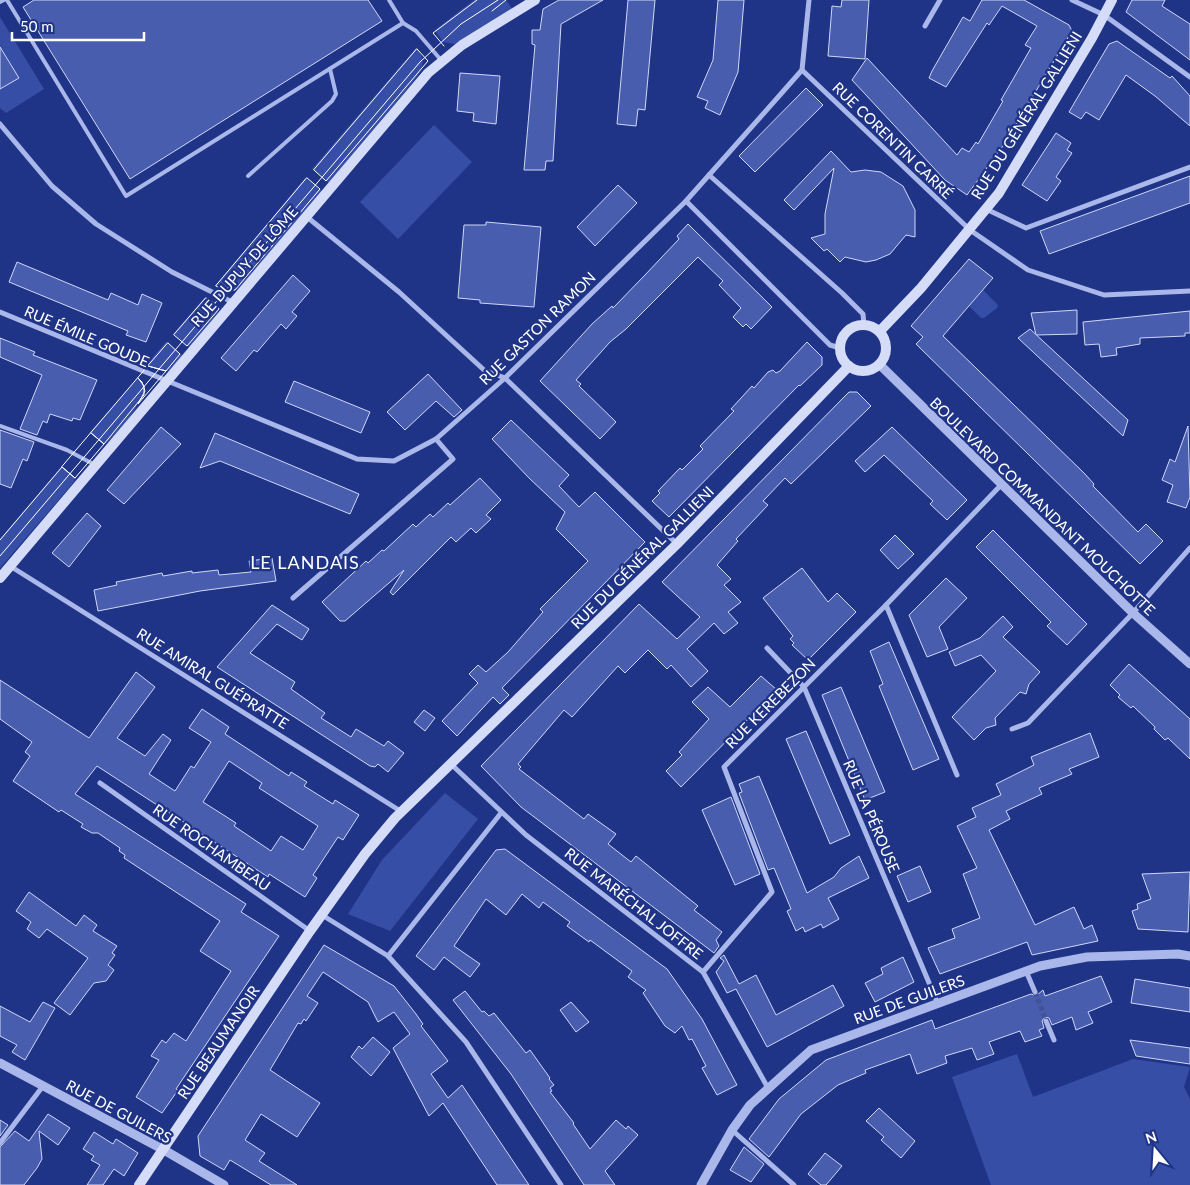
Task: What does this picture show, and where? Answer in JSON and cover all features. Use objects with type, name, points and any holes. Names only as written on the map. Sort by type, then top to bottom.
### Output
[{"type":"main road","name":"RUE DUPUY DE LÔME","points":[[0,578],[428,73],[462,45],[535,0]]},
{"type":"main road","name":"RUE DU GÉNÉRAL GALLIENI","points":[[880,332],[970,230],[999,193],[1112,0]]},
{"type":"main road","points":[[864,325],[880,332],[886,348],[880,364],[864,371],[849,366],[842,358],[840,348],[844,334],[857,326],[864,325]]},
{"type":"main road","name":"RUE DU GÉNÉRAL GALLIENI","points":[[402,812],[677,544],[849,366]]},
{"type":"main road","name":"RUE BEAUMANOIR","points":[[140,1185],[310,931],[365,854],[402,812]]},
{"type":"street","points":[[802,70],[809,0]]},
{"type":"street","points":[[925,26],[940,0]]},
{"type":"street","points":[[1072,0],[1104,15],[1190,77]]},
{"type":"street","name":"RUE GASTON RAMON","points":[[165,382],[358,459],[394,461],[436,440],[505,378],[686,201],[802,70]]},
{"type":"street","name":"RUE CORENTIN CARRÉ","points":[[802,70],[970,230],[1028,270],[1104,295],[1190,291]]},
{"type":"street","points":[[0,124],[52,186],[96,224],[172,272],[232,302]]},
{"type":"street","points":[[986,209],[1026,228],[1190,167]]},
{"type":"street","points":[[708,175],[842,293],[863,314],[864,325]]},
{"type":"street","points":[[686,201],[830,345],[840,348]]},
{"type":"street","points":[[306,217],[399,292],[484,370],[505,378],[677,544]]},
{"type":"street","name":"RUE ÉMILE GOUDE","points":[[0,312],[165,382]]},
{"type":"street","name":"BOULEVARD COMMANDANT MOUCHOTTE","points":[[880,364],[1133,614],[1190,664]]},
{"type":"street","points":[[293,598],[454,459],[436,440]]},
{"type":"street","name":"RUE KEREBEZON","points":[[703,972],[772,892],[724,767],[886,605],[1001,484]]},
{"type":"street","points":[[1012,729],[1028,723],[1133,614],[1190,548]]},
{"type":"street","name":"RUE AMIRAL GUÉPRATTE","points":[[10,566],[402,812]]},
{"type":"street","points":[[886,605],[957,775]]},
{"type":"street","name":"RUE LA PÉROUSE","points":[[767,648],[804,687],[938,1004]]},
{"type":"street","name":"RUE MARÉCHAL JOFFRE","points":[[452,765],[501,813],[703,972],[768,1088]]},
{"type":"street","name":"RUE ROCHAMBEAU","points":[[100,783],[310,931]]},
{"type":"street","points":[[388,956],[501,813]]},
{"type":"street","points":[[322,915],[388,956],[466,1042],[561,1185]]},
{"type":"street","name":"RUE DE GUILERS","points":[[701,1185],[732,1130],[750,1106],[811,1050],[1026,971],[1086,957],[1178,954],[1190,956]]},
{"type":"street","points":[[1026,971],[1035,992]]},
{"type":"street","points":[[1046,1020],[1054,1040]]},
{"type":"street","name":"RUE DE GUILERS","points":[[0,1063],[164,1150],[224,1185]]},
{"type":"street","points":[[0,1143],[42,1086]]},
{"type":"street","points":[[732,1130],[794,1185]]},
{"type":"lane","points":[[0,2],[5,0],[126,196],[403,23]]},
{"type":"lane","points":[[389,0],[403,23],[416,31],[442,62]]},
{"type":"lane","points":[[248,176],[332,101],[336,94],[330,69]]},
{"type":"lane","points":[[0,426],[67,450],[95,465]]},
{"type":"shaded area","points":[[474,0],[506,0],[512,9],[455,44],[443,42],[435,30]]},
{"type":"shaded area","points":[[0,17],[44,89],[6,113],[0,108]]},
{"type":"shaded area","points":[[416,48],[422,59],[421,69],[417,77],[329,183],[312,169]]},
{"type":"shaded area","points":[[434,125],[472,162],[398,239],[360,202]]},
{"type":"shaded area","points":[[305,178],[322,191],[238,290],[226,291],[215,286]]},
{"type":"shaded area","points":[[983,290],[998,305],[997,308],[984,318],[981,318],[969,306]]},
{"type":"shaded area","points":[[204,298],[216,304],[218,312],[190,348],[173,334]]},
{"type":"shaded area","points":[[166,342],[183,356],[168,371],[161,371],[148,366],[147,364]]},
{"type":"shaded area","points":[[138,378],[144,386],[140,400],[116,435],[104,444],[90,432]]},
{"type":"shaded area","points":[[61,467],[75,478],[74,482],[0,568],[0,539]]},
{"type":"shaded area","points":[[445,793],[478,819],[390,931],[348,914],[382,860]]},
{"type":"shaded area","points":[[1017,1054],[1033,1097],[1133,1059],[1190,1067],[1184,1087],[1190,1099],[1190,1185],[991,1185],[952,1077]]},
{"type":"building","points":[[34,0],[368,0],[382,21],[130,179],[23,7]]},
{"type":"building","points":[[559,0],[603,0],[561,24],[553,161],[546,161],[545,170],[524,170],[535,45],[532,44],[532,30],[540,30],[543,9]]},
{"type":"building","points":[[628,0],[655,0],[645,110],[638,109],[636,126],[617,124]]},
{"type":"building","points":[[718,0],[744,0],[738,72],[720,115],[705,108],[708,101],[697,97],[713,60]]},
{"type":"building","points":[[842,0],[869,0],[865,59],[828,56],[832,6],[841,7]]},
{"type":"building","points":[[982,0],[1024,0],[1069,25],[1072,31],[1003,146],[967,195],[945,180],[852,80],[867,58],[957,155],[962,148],[969,152],[976,142],[978,144],[1003,101],[1001,100],[1031,48],[1025,45],[1037,26],[1002,6],[989,25],[987,23],[946,87],[929,78],[963,17],[970,21]]},
{"type":"building","points":[[1132,0],[1165,0],[1162,6],[1190,24],[1190,60],[1126,12]]},
{"type":"building","points":[[1117,41],[1170,78],[1172,76],[1190,96],[1190,126],[1155,96],[1126,75],[1099,120],[1086,112],[1081,119],[1069,112],[1109,44]]},
{"type":"building","points":[[0,47],[19,78],[0,89]]},
{"type":"building","points":[[460,73],[500,76],[496,124],[473,121],[474,113],[457,111]]},
{"type":"building","points":[[806,88],[823,105],[755,172],[739,156]]},
{"type":"building","points":[[1056,133],[1071,143],[1067,150],[1072,153],[1056,177],[1061,181],[1047,201],[1022,185]]},
{"type":"building","points":[[831,151],[851,172],[865,170],[881,172],[903,186],[915,210],[915,237],[906,235],[890,254],[866,262],[845,257],[840,262],[827,249],[824,251],[811,238],[825,234],[825,214],[834,168],[794,210],[784,200]]},
{"type":"building","points":[[1190,176],[1190,203],[1049,254],[1040,231]]},
{"type":"building","points":[[618,185],[637,203],[595,246],[577,227]]},
{"type":"building","points":[[486,222],[541,227],[534,307],[480,303],[480,300],[458,298],[464,225],[486,225]]},
{"type":"building","points":[[688,224],[772,307],[751,329],[746,324],[743,327],[733,317],[741,308],[719,285],[723,281],[698,257],[626,329],[610,342],[576,380],[581,384],[579,386],[616,422],[600,439],[540,381],[592,324],[612,306],[613,308],[679,239],[677,236]]},
{"type":"building","points":[[969,259],[993,278],[943,336],[1084,473],[1094,484],[1093,486],[1138,532],[1146,524],[1163,541],[1140,564],[916,344],[923,337],[911,326]]},
{"type":"building","points":[[17,262],[108,300],[111,293],[138,305],[142,294],[162,303],[146,342],[126,335],[128,331],[9,282]]},
{"type":"building","points":[[293,275],[310,291],[292,312],[297,316],[286,329],[281,324],[257,352],[254,350],[236,371],[221,358]]},
{"type":"building","points":[[1077,310],[1077,334],[1036,335],[1031,313]]},
{"type":"building","points":[[1190,311],[1190,333],[1185,333],[1185,336],[1140,338],[1140,344],[1116,348],[1117,355],[1101,357],[1099,344],[1085,345],[1083,322]]},
{"type":"building","points":[[1030,329],[1128,420],[1123,436],[1018,338]]},
{"type":"building","points":[[0,338],[35,352],[33,355],[97,380],[80,420],[73,418],[72,421],[50,414],[47,423],[43,421],[37,435],[20,429],[42,375],[0,357]]},
{"type":"building","points":[[807,342],[822,357],[822,365],[799,385],[669,517],[652,501],[660,493],[658,491],[680,468],[682,470],[703,449],[700,446],[734,411],[731,409],[752,386],[754,388],[768,372],[773,370],[776,373],[780,371]]},
{"type":"building","points":[[428,374],[462,410],[454,417],[436,401],[405,430],[387,412]]},
{"type":"building","points":[[294,381],[370,412],[361,433],[285,402]]},
{"type":"building","points":[[849,392],[857,392],[871,406],[791,484],[785,478],[763,501],[768,505],[736,539],[738,541],[717,565],[731,579],[724,585],[741,602],[728,612],[738,623],[724,634],[714,623],[687,649],[708,671],[691,687],[671,665],[667,669],[648,650],[625,673],[618,666],[572,717],[564,710],[518,764],[521,767],[519,769],[584,819],[588,814],[616,834],[608,844],[631,862],[636,856],[698,906],[694,910],[722,932],[716,940],[719,946],[714,953],[521,807],[481,766],[639,604],[677,639],[700,617],[662,582]]},
{"type":"building","points":[[511,420],[569,475],[559,486],[579,507],[595,492],[645,542],[502,688],[509,695],[500,704],[493,697],[457,736],[442,721],[478,683],[469,674],[478,665],[486,672],[508,652],[543,612],[540,609],[588,561],[556,529],[565,512],[492,439]]},
{"type":"building","points":[[1188,426],[1190,497],[1186,508],[1167,502],[1173,485],[1162,480],[1170,459],[1175,462]]},
{"type":"building","points":[[161,427],[181,444],[124,504],[107,490]]},
{"type":"building","points":[[892,427],[967,500],[947,520],[930,504],[933,501],[884,455],[865,472],[855,461]]},
{"type":"building","points":[[0,430],[34,442],[27,461],[23,459],[11,488],[0,484]]},
{"type":"building","points":[[215,433],[359,494],[350,514],[220,461],[200,468]]},
{"type":"building","points":[[480,478],[501,500],[486,515],[491,519],[476,533],[471,528],[456,542],[451,537],[393,595],[390,592],[404,570],[345,621],[340,621],[322,602],[366,561],[368,563],[382,550],[384,551],[413,524],[416,527],[430,514],[433,517],[448,503],[450,505]]},
{"type":"building","points":[[87,513],[101,526],[69,567],[52,553]]},
{"type":"building","points":[[993,530],[1087,624],[1067,645],[1047,626],[1051,622],[976,547]]},
{"type":"building","points":[[895,535],[914,554],[898,569],[880,550]]},
{"type":"building","points":[[272,558],[276,581],[200,591],[98,611],[94,590],[117,585],[116,582],[162,573],[163,576],[192,571],[192,573],[218,570],[219,575],[251,572],[249,561]]},
{"type":"building","points":[[802,568],[828,602],[837,593],[856,612],[808,660],[792,645],[794,643],[790,639],[793,636],[763,598]]},
{"type":"building","points":[[946,578],[967,598],[939,627],[948,649],[927,657],[909,615]]},
{"type":"building","points":[[272,605],[309,629],[302,640],[277,624],[250,653],[295,682],[291,689],[325,713],[321,718],[351,737],[356,729],[384,746],[388,741],[404,753],[388,772],[378,764],[375,767],[370,766],[217,667]]},
{"type":"building","points":[[1003,616],[1013,627],[1003,637],[1040,672],[1029,684],[1026,694],[1020,692],[995,718],[996,725],[986,728],[974,740],[952,717],[996,671],[981,655],[955,666],[949,652],[980,638]]},
{"type":"building","points":[[889,642],[939,759],[913,770],[879,686],[883,684],[870,651]]},
{"type":"building","points":[[1129,664],[1190,719],[1190,759],[1168,738],[1165,740],[1154,729],[1155,727],[1133,706],[1131,708],[1118,697],[1120,695],[1110,685]]},
{"type":"building","points":[[136,672],[155,687],[117,738],[145,756],[163,734],[171,740],[149,774],[175,791],[191,766],[194,768],[211,742],[189,728],[202,709],[229,727],[225,734],[289,776],[291,772],[307,782],[304,786],[333,804],[335,800],[359,815],[343,840],[338,837],[313,875],[317,878],[305,897],[269,874],[268,877],[97,766],[75,794],[246,904],[241,912],[279,936],[176,1089],[178,1090],[162,1113],[136,1097],[159,1060],[151,1056],[162,1040],[166,1043],[174,1033],[186,1041],[231,971],[200,951],[220,921],[124,858],[125,855],[119,851],[120,848],[98,833],[92,833],[81,827],[83,824],[61,810],[59,812],[13,781],[30,756],[25,752],[32,742],[0,719],[0,680],[89,738]],"holes":[[[229,761],[262,783],[259,788],[318,826],[303,850],[281,836],[271,851],[234,826],[236,823],[203,802]]]},
{"type":"building","points":[[761,676],[777,690],[681,787],[666,771],[682,755],[679,752],[709,719],[692,702],[708,687],[730,707]]},
{"type":"building","points":[[841,687],[885,792],[865,800],[822,695]]},
{"type":"building","points":[[424,710],[435,718],[425,731],[414,722]]},
{"type":"building","points":[[806,731],[850,835],[830,844],[786,739]]},
{"type":"building","points":[[1090,733],[1099,757],[1069,769],[1072,774],[1039,788],[1042,794],[1006,811],[1010,819],[989,830],[1035,925],[1074,907],[1084,929],[1092,925],[1098,941],[1032,955],[1027,942],[940,974],[928,948],[955,938],[952,929],[980,918],[963,874],[977,868],[957,826],[976,817],[972,808],[1001,795],[996,784],[1034,765],[1031,757]]},
{"type":"building","points":[[759,776],[807,893],[834,877],[841,868],[859,856],[869,878],[828,898],[839,919],[823,928],[821,924],[805,932],[803,927],[796,931],[787,911],[791,909],[774,868],[768,870],[739,793],[742,792],[739,784]]},
{"type":"building","points":[[731,797],[760,874],[735,885],[702,810]]},
{"type":"building","points":[[505,849],[667,969],[702,1019],[737,1085],[717,1095],[702,1068],[706,1066],[692,1039],[689,1040],[682,1026],[675,1033],[665,1026],[643,993],[646,990],[628,977],[632,971],[590,940],[589,942],[567,926],[570,922],[543,902],[539,908],[522,894],[506,915],[486,899],[454,946],[480,964],[470,977],[444,957],[434,970],[416,956],[496,850]]},
{"type":"building","points":[[920,866],[931,892],[908,902],[897,876]]},
{"type":"building","points":[[1190,872],[1188,932],[1138,929],[1132,911],[1138,909],[1137,904],[1151,899],[1142,874]]},
{"type":"building","points":[[29,892],[76,926],[84,915],[97,925],[93,931],[117,946],[112,953],[115,955],[108,965],[114,970],[106,981],[94,983],[70,1015],[54,1003],[88,958],[47,929],[39,938],[27,929],[31,922],[16,911]]},
{"type":"building","points":[[324,945],[394,986],[448,1061],[431,1074],[448,1098],[462,1085],[529,1185],[497,1185],[443,1103],[429,1116],[393,1048],[410,1034],[394,1012],[378,1022],[368,1002],[323,972],[307,996],[318,1003],[306,1021],[304,1019],[301,1024],[298,1023],[270,1070],[320,1103],[297,1137],[261,1114],[245,1140],[265,1153],[259,1161],[297,1185],[271,1185],[230,1160],[224,1170],[200,1156],[198,1136]]},
{"type":"building","points":[[724,955],[739,984],[756,975],[776,1015],[833,985],[844,1006],[767,1047],[736,989],[727,993],[716,972],[724,961],[720,958]]},
{"type":"building","points":[[903,957],[914,982],[875,1002],[865,983],[883,974],[881,968]]},
{"type":"building","points":[[1101,976],[1112,1002],[1088,1012],[1093,1023],[1076,1030],[1072,1017],[1052,1025],[1049,1018],[1045,1017],[1042,1021],[1044,1028],[1039,1030],[1042,1036],[1025,1042],[1020,1031],[989,1042],[994,1054],[977,1060],[972,1048],[945,1056],[947,1063],[917,1074],[910,1054],[865,1070],[866,1073],[838,1085],[801,1114],[769,1157],[749,1139],[779,1099],[826,1060],[932,1020],[935,1029],[1031,994],[1036,996],[1043,990],[1045,996]]},
{"type":"building","points":[[1135,979],[1190,988],[1190,1012],[1131,1003]]},
{"type":"building","points":[[465,991],[482,1012],[484,1011],[489,1016],[494,1013],[526,1053],[530,1050],[554,1085],[550,1088],[552,1091],[550,1092],[574,1123],[590,1149],[616,1120],[626,1129],[628,1126],[638,1135],[605,1171],[615,1185],[584,1185],[511,1074],[453,1000]]},
{"type":"building","points":[[43,1002],[55,1008],[25,1060],[12,1052],[17,1045],[0,1036],[0,1006],[30,1022]]},
{"type":"building","points":[[571,1002],[589,1022],[576,1032],[560,1010]]},
{"type":"building","points":[[373,1037],[390,1052],[371,1076],[351,1057],[359,1046],[362,1049]]},
{"type":"building","points":[[1130,1040],[1190,1048],[1190,1064],[1136,1056]]},
{"type":"building","points":[[879,1108],[915,1141],[901,1158],[881,1140],[884,1137],[866,1121]]},
{"type":"building","points":[[48,1114],[70,1128],[58,1145],[39,1131],[42,1159],[37,1168],[24,1185],[0,1185],[0,1147],[15,1131],[29,1141]]},
{"type":"building","points":[[0,1120],[8,1125],[0,1136]]},
{"type":"building","points":[[94,1132],[113,1144],[116,1139],[138,1153],[124,1176],[114,1169],[103,1185],[87,1185],[100,1165],[91,1160],[94,1156],[83,1149]]},
{"type":"building","points":[[744,1147],[764,1164],[751,1182],[730,1170]]},
{"type":"building","points":[[825,1153],[842,1166],[826,1185],[821,1185],[808,1174]]},
{"type":"tunnel","points":[[1035,992],[1046,1021]]},
{"type":"tram line","points":[[444,46],[433,33],[477,0]]},
{"type":"tram line","points":[[0,556],[420,62],[461,24],[498,0]]},
{"type":"tram line","points":[[492,11],[506,0]]},
{"type":"tram line","points":[[417,49],[428,61],[326,181],[314,170],[417,49]]},
{"type":"tram line","points":[[307,178],[320,189],[235,290],[226,291],[216,286],[307,178]]},
{"type":"tram line","points":[[206,298],[216,304],[219,309],[187,346],[174,335],[206,298]]},
{"type":"tram line","points":[[168,343],[180,354],[166,371],[148,366],[168,343]]},
{"type":"tram line","points":[[148,366],[166,371],[138,404],[145,391],[142,382],[138,378],[148,366]]},
{"type":"tram line","points":[[138,378],[144,386],[144,395],[104,444],[91,433],[138,378]]},
{"type":"tram line","points":[[91,433],[104,444],[75,478],[62,467],[91,433]]},
{"type":"tram line","points":[[0,540],[62,467],[75,478]]},
{"type":"district","name":"LE LANDAIS","points":[[305,562]]}]
